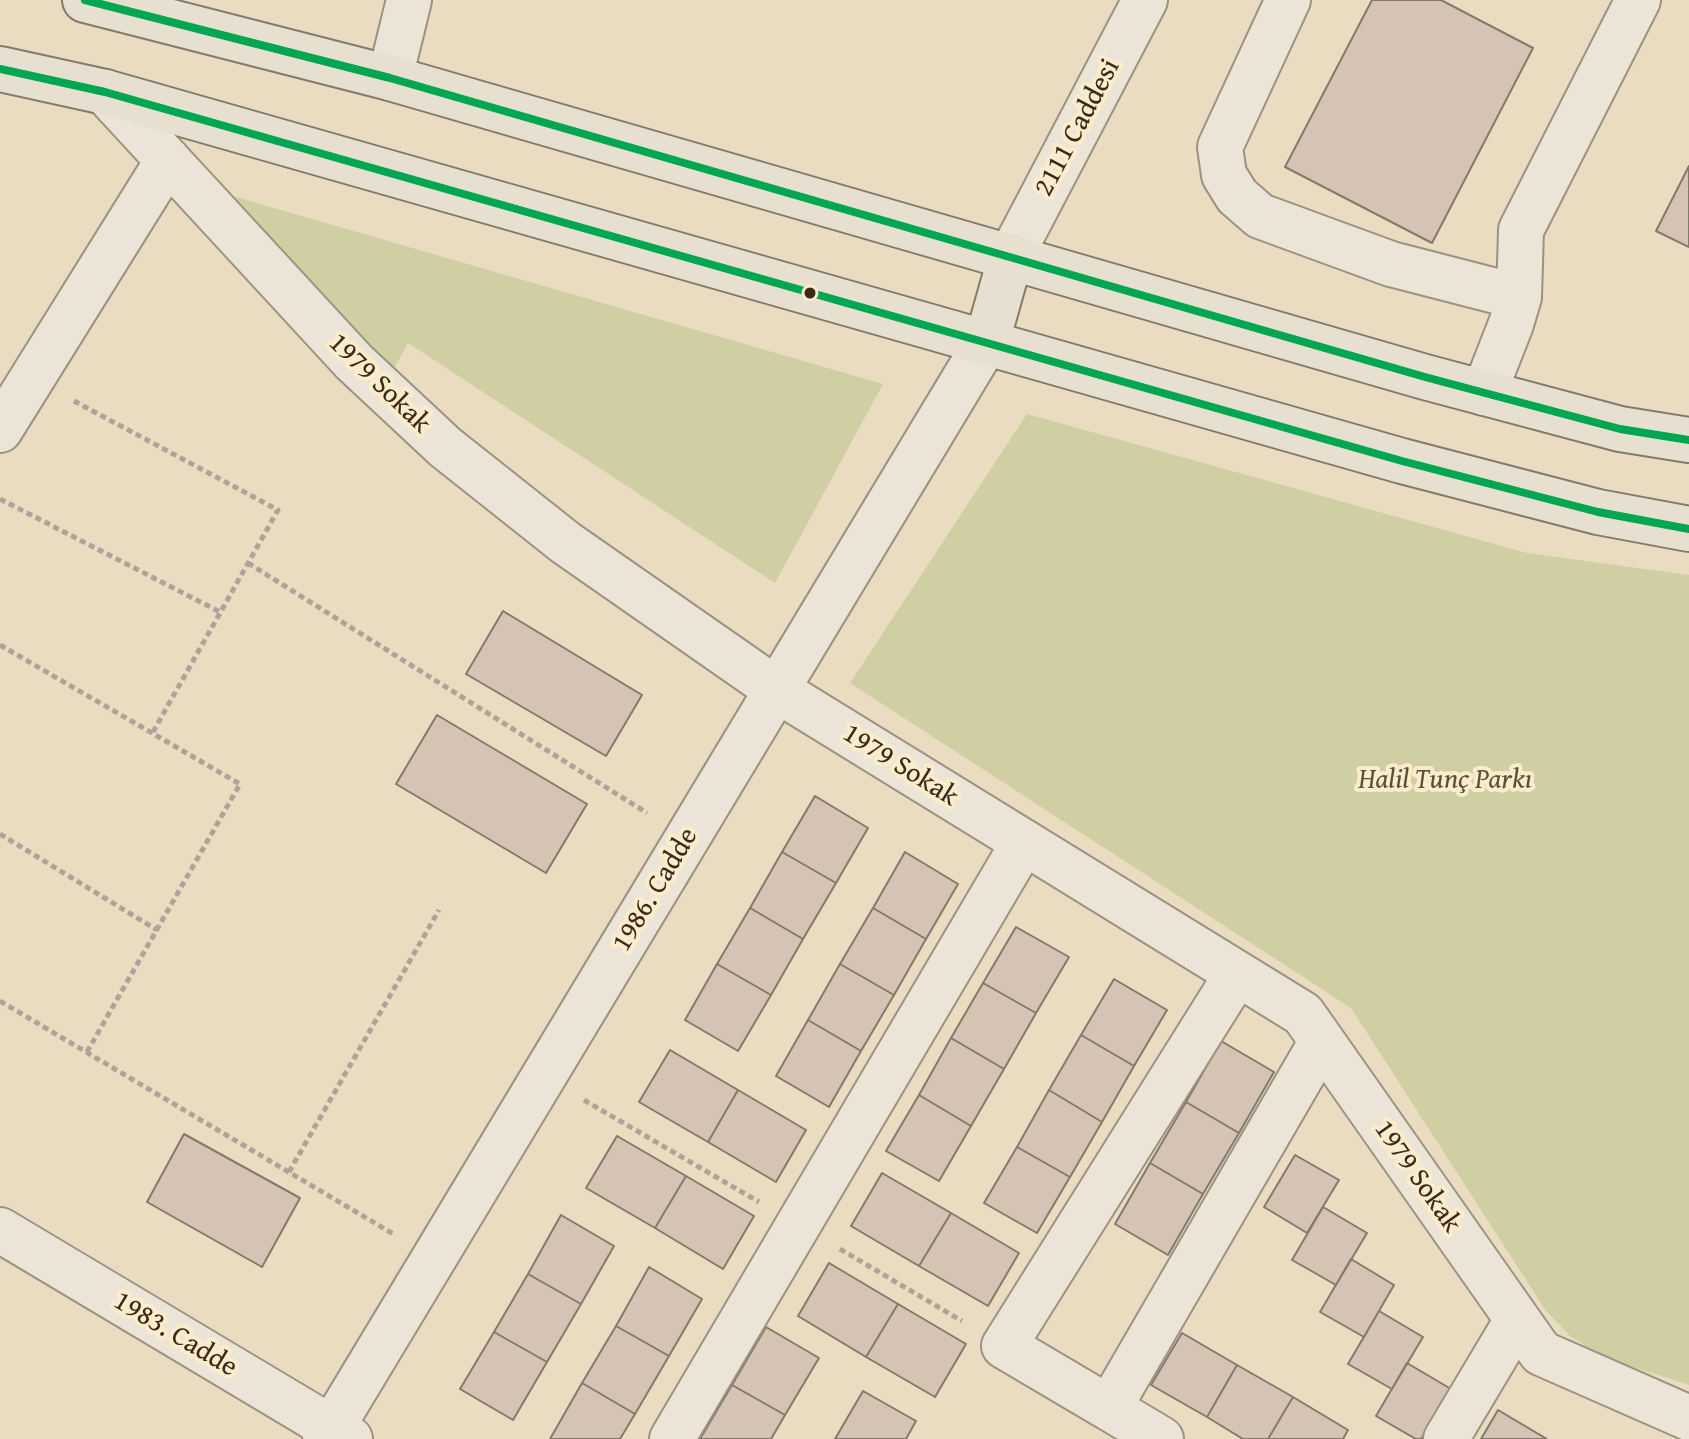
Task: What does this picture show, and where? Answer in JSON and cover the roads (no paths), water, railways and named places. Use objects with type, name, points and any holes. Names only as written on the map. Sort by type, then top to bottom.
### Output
[{"type":"main road","points":[[85,0],[390,78],[1484,393],[1620,429],[1689,440]]},
{"type":"main road","points":[[0,69],[105,92],[1402,461],[1598,512],[1689,529]]},
{"type":"main road","points":[[987,341],[1011,256]]},
{"type":"street","points":[[390,78],[409,0]]},
{"type":"street","name":"2111 Caddesi","points":[[1011,256],[1145,0]]},
{"type":"street","points":[[1288,0],[1220,147],[1224,175],[1237,196],[1260,216],[1377,259],[1519,297]]},
{"type":"street","points":[[1484,393],[1519,297],[1521,230],[1638,0]]},
{"type":"street","name":"1979 Sokak","points":[[105,92],[354,362],[445,447],[566,543],[777,690],[1303,1014],[1535,1347],[1549,1358],[1689,1418]]},
{"type":"street","points":[[0,430],[168,160]]},
{"type":"street","name":"1986. Cadde","points":[[336,1435],[434,1258],[987,341]]},
{"type":"street","points":[[672,1439],[1024,842]]},
{"type":"street","points":[[1161,1439],[1004,1346],[1237,974]]},
{"type":"street","points":[[1109,1408],[1322,1041]]},
{"type":"street","name":"1983. Cadde","points":[[0,1230],[336,1435]]},
{"type":"street","points":[[1446,1439],[1517,1320]]},
{"type":"park label","name":"Halil Tunç Parkı","points":[[1445,781]]}]
